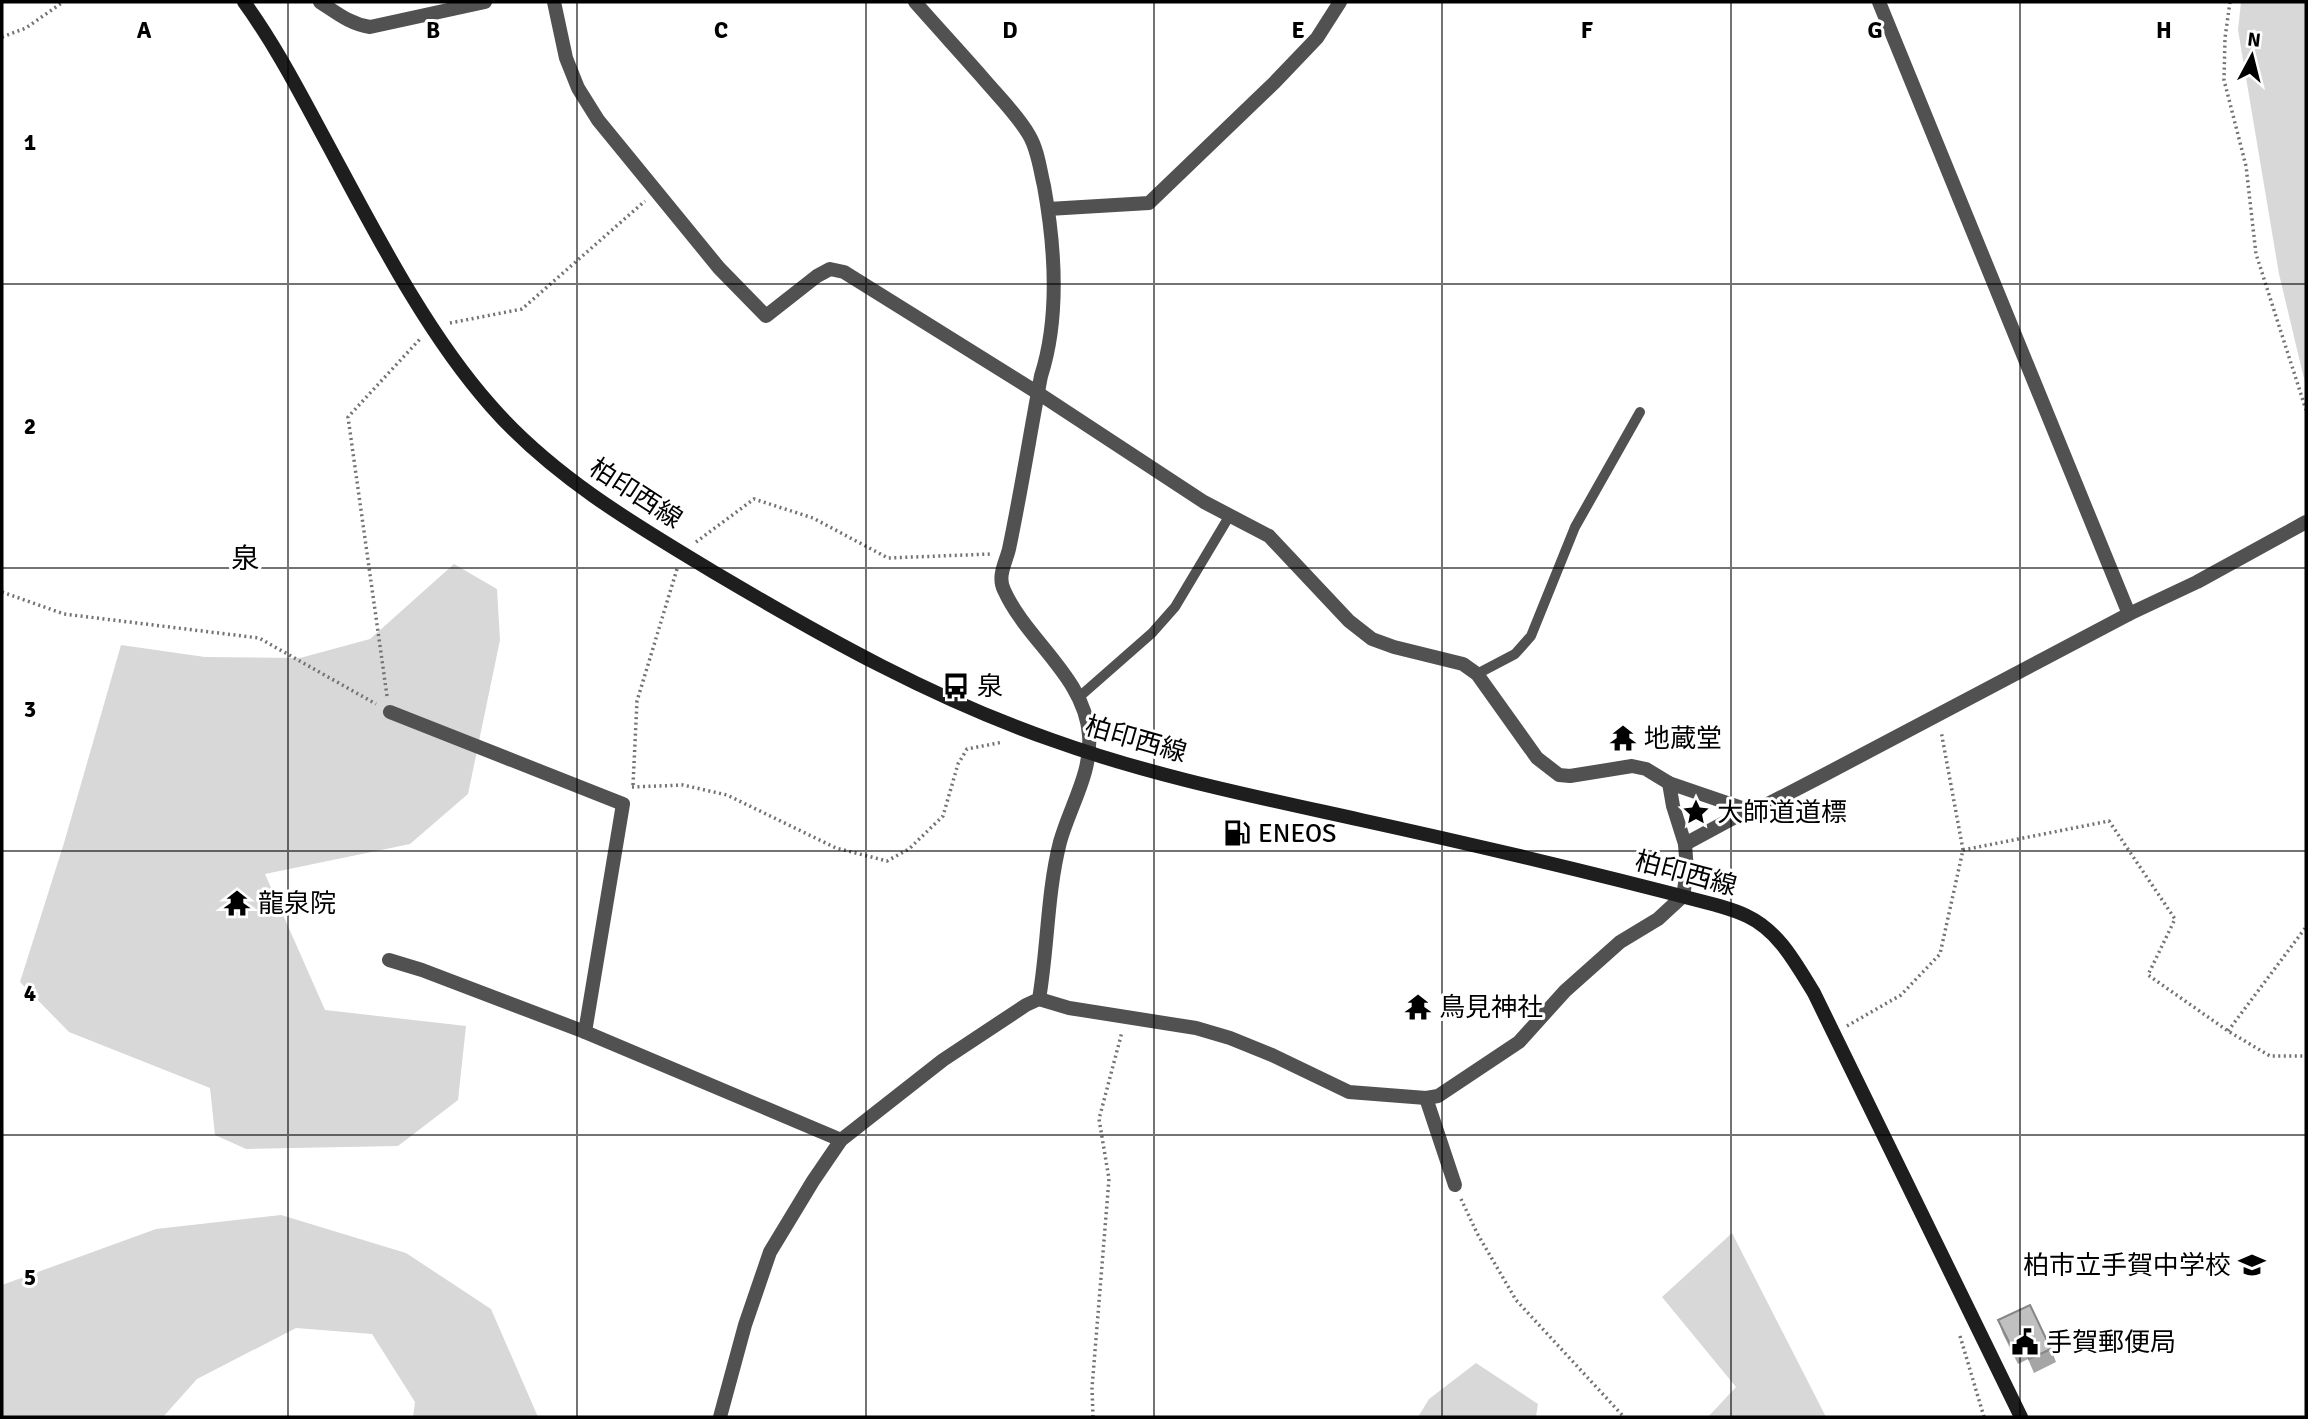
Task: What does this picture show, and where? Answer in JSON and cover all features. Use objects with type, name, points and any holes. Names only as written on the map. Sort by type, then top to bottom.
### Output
[{"type":"main road","name":"柏印西線","points":[[244,2],[298,89],[395,264],[461,371],[493,410],[573,482],[682,552],[863,657],[940,696],[1016,727],[1089,752],[1231,791],[1514,854],[1683,896],[1748,916],[1772,933],[1793,958],[1833,1034],[2021,1417]]},
{"type":"street","points":[[320,2],[345,19],[370,27],[485,2]]},
{"type":"street","points":[[554,2],[566,58],[578,88],[598,120],[719,268],[766,316],[817,276],[830,269],[844,272],[1038,393],[1151,468],[1269,536],[1349,621],[1372,639],[1463,664],[1476,674],[1537,758],[1559,775],[1570,776],[1632,766],[1646,769],[1669,783],[1748,810]]},
{"type":"street","points":[[915,2],[1004,101],[1030,137],[1040,166],[1048,209],[1053,311],[1047,356],[1008,553],[1001,575],[1003,588],[1079,698],[1089,732],[1089,752],[1082,781],[1060,841],[1039,999]]},
{"type":"street","points":[[1048,209],[1149,202],[1275,82],[1317,38],[1340,2]]},
{"type":"street","points":[[1879,2],[2129,614]]},
{"type":"street","points":[[1685,844],[1748,810],[1764,806],[2129,614],[2197,582],[2306,522]]},
{"type":"street","points":[[390,712],[623,804],[585,1032]]},
{"type":"street","points":[[720,1417],[745,1325],[770,1252],[813,1181],[841,1140],[943,1060],[1039,999],[1069,1008],[1196,1028],[1230,1038],[1349,1092],[1426,1098],[1438,1096],[1519,1042],[1565,991],[1620,942],[1658,919],[1683,896],[1687,871],[1685,844],[1669,783]]},
{"type":"street","points":[[389,960],[585,1032],[841,1140]]},
{"type":"street","points":[[1426,1098],[1455,1185]]},
{"type":"lane","points":[[1476,674],[1515,653],[1531,636],[1575,527],[1640,412]]},
{"type":"lane","points":[[1079,698],[1152,633],[1175,607],[1230,515]]},
{"type":"path","points":[[2,37],[26,28],[63,2]]},
{"type":"path","points":[[2230,2],[2225,38],[2224,80],[2246,166],[2256,254],[2306,410]]},
{"type":"path","points":[[390,712],[348,417],[432,326],[522,309],[655,192]]},
{"type":"path","points":[[623,804],[633,785],[637,701],[682,552],[754,499],[813,518],[888,558],[1008,553]]},
{"type":"path","points":[[2,592],[64,614],[259,638],[390,712]]},
{"type":"path","points":[[1833,1034],[1901,995],[1940,954],[1963,850],[1938,714]]},
{"type":"path","points":[[633,785],[683,785],[727,795],[836,848],[887,861],[909,849],[943,816],[958,764],[967,749],[1006,741],[1016,727]]},
{"type":"path","points":[[1963,850],[2109,821],[2175,919],[2148,975],[2228,1031],[2270,1056],[2306,1056]]},
{"type":"path","points":[[2228,1031],[2306,927]]},
{"type":"path","points":[[1093,1417],[1109,1179],[1099,1119],[1126,1016]]},
{"type":"path","points":[[1455,1185],[1477,1233],[1516,1300],[1624,1417]]},
{"type":"path","points":[[1965,1304],[1959,1330],[1984,1417]]},
{"type":"shaded area","points":[[2241,2],[2306,2],[2306,387],[2279,274],[2238,30]]},
{"type":"shaded area","points":[[454,564],[497,589],[500,640],[468,794],[410,844],[265,874],[325,1010],[466,1026],[458,1100],[398,1146],[246,1149],[215,1135],[210,1088],[69,1032],[20,982],[64,843],[121,645],[205,657],[300,658],[370,639]]},
{"type":"shaded area","points":[[281,1215],[406,1253],[491,1309],[538,1417],[413,1417],[415,1402],[372,1334],[296,1328],[197,1379],[163,1417],[2,1417],[2,1285],[156,1229]]},
{"type":"shaded area","points":[[1732,1233],[1826,1417],[1708,1417],[1736,1387],[1662,1297]]},
{"type":"shaded area","points":[[1476,1363],[1538,1404],[1536,1417],[1418,1417],[1429,1399]]},
{"type":"building","points":[[2030,1305],[2051,1349],[2029,1359],[2023,1346],[2013,1350],[1998,1320]]},
{"type":"place","name":"泉","points":[[956,686]]},
{"type":"place","name":"地蔵堂","points":[[1623,738]]},
{"type":"place","name":"大師道道標","points":[[1696,812]]},
{"type":"place","name":"ENEOS","points":[[1237,833]]},
{"type":"place","name":"龍泉院","points":[[237,903]]},
{"type":"place","name":"鳥見神社","points":[[1418,1007]]},
{"type":"place","name":"柏市立手賀中学校","points":[[2252,1265]]},
{"type":"place","name":"手賀郵便局","points":[[2025,1342]]},
{"type":"district","name":"泉","points":[[245,558]]}]
